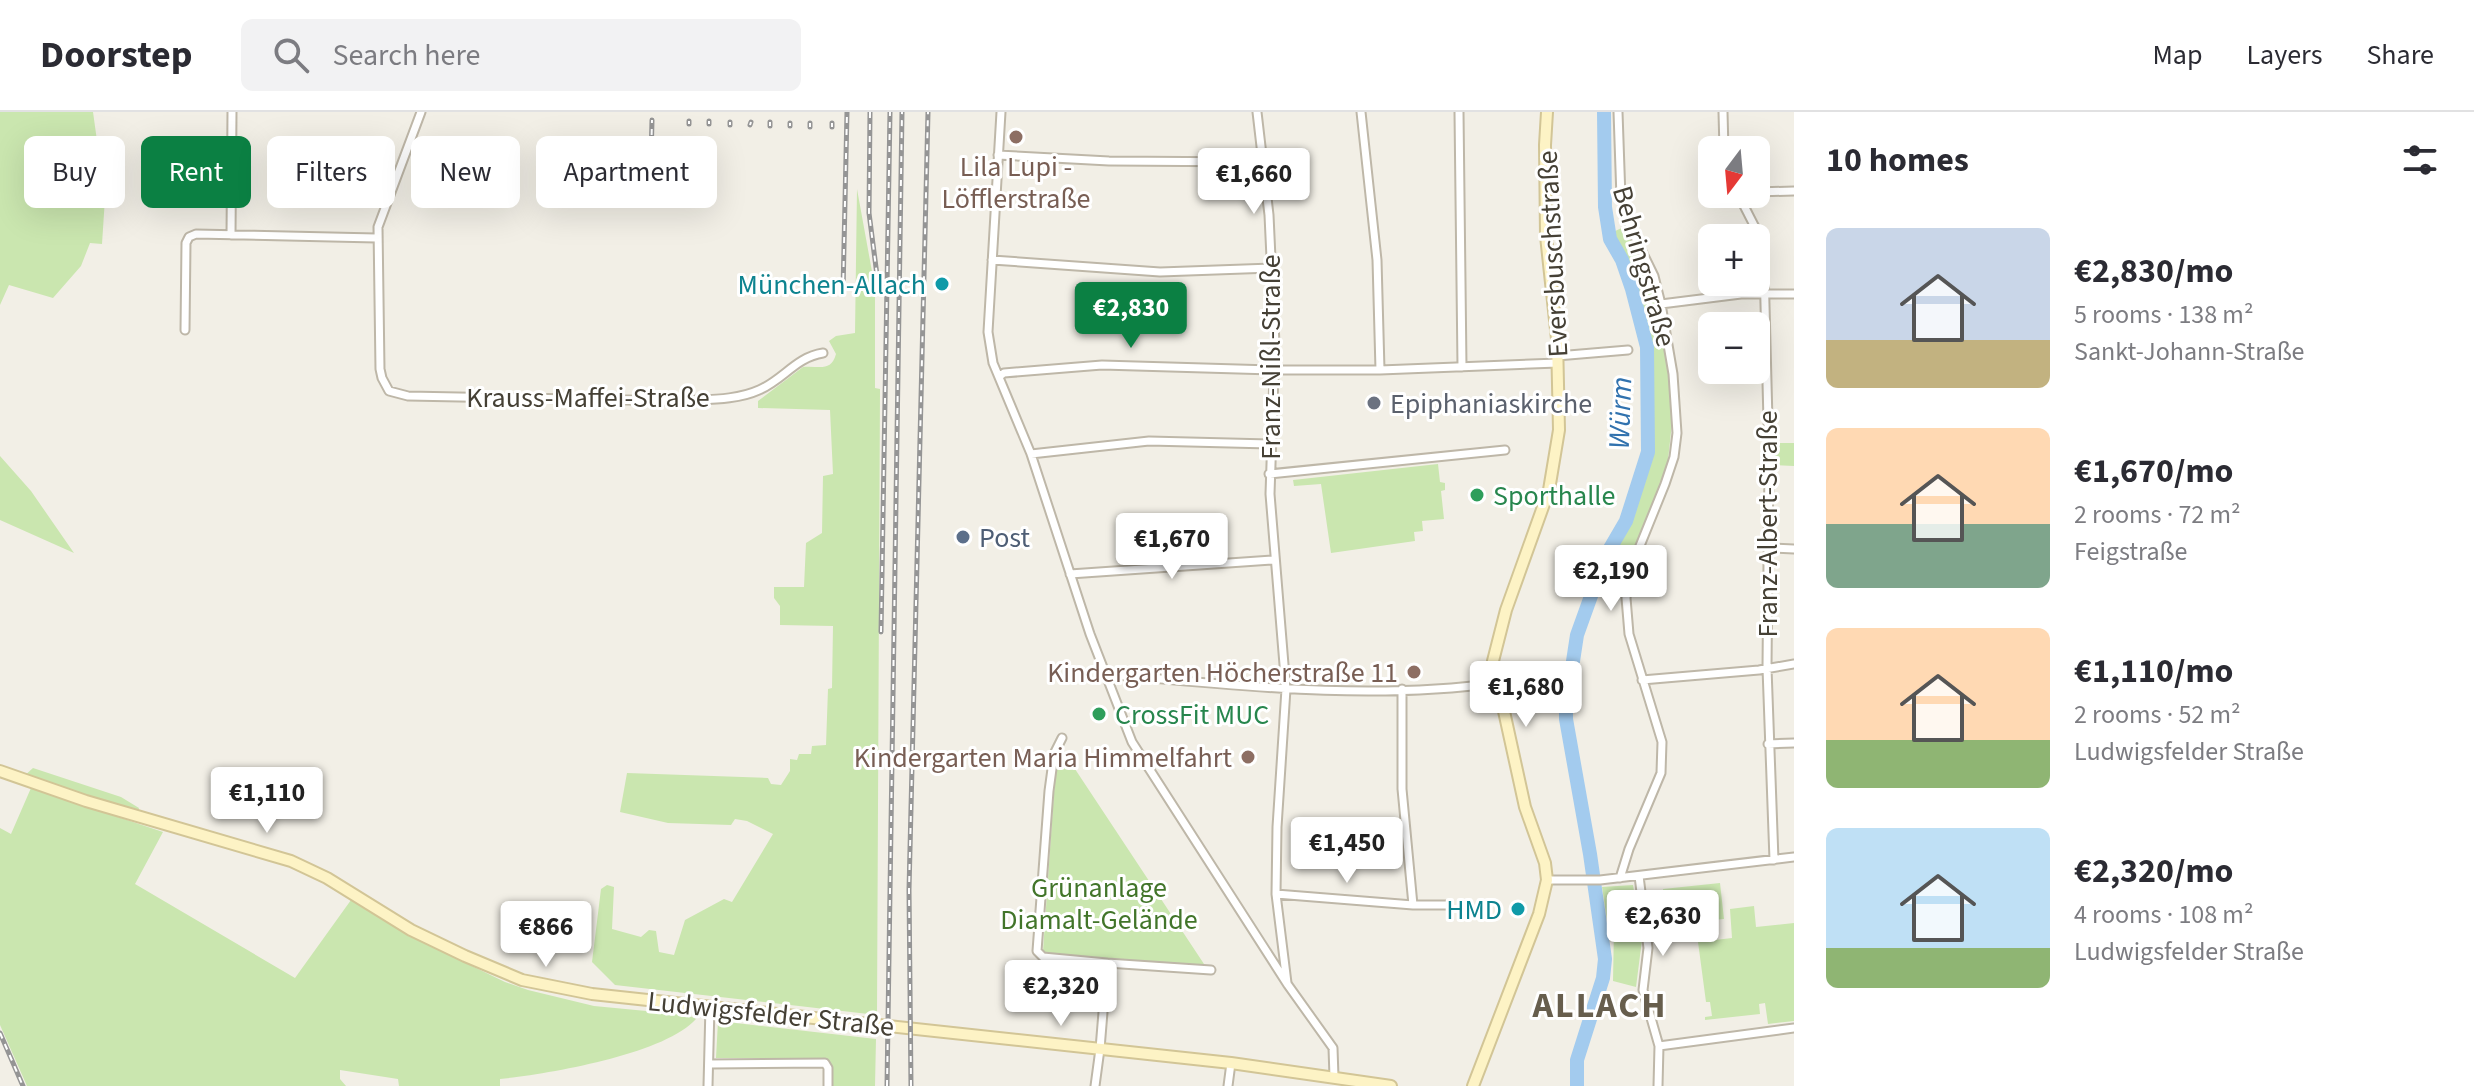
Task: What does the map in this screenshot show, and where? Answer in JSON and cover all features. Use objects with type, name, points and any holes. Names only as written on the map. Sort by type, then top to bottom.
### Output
[{"type":"street","points":[[231,235],[232,112]]},
{"type":"street","points":[[185,330],[186,243],[189,237],[196,234],[376,238],[385,203],[421,112]]},
{"type":"street","points":[[1001,112],[989,349],[1031,454],[1105,674],[1142,761],[1288,985],[1333,1048],[1334,1077]]},
{"type":"street","name":"Franz-Nißl-Straße","points":[[1257,112],[1272,268],[1275,370],[1269,474],[1273,560],[1286,689],[1276,894],[1288,985]]},
{"type":"street","points":[[1361,112],[1377,260],[1380,370]]},
{"type":"street","points":[[1459,112],[1462,367]]},
{"type":"street","name":"Eversbuschstraße","points":[[1473,1086],[1539,914],[1547,880],[1545,863],[1525,807],[1493,661],[1496,642],[1549,490],[1559,430],[1558,359],[1546,236],[1547,112]]},
{"type":"street","name":"Behringstraße","points":[[1618,112],[1621,198],[1631,229],[1654,276],[1661,304],[1673,374],[1677,433],[1674,457],[1665,484],[1629,573],[1626,615],[1662,742],[1661,773],[1625,858],[1620,878]]},
{"type":"street","points":[[1723,112],[1724,136]]},
{"type":"street","points":[[998,155],[1139,162],[1262,162]]},
{"type":"street","points":[[1770,192],[1794,191]]},
{"type":"street","name":"Krauss-Maffei-Straße","points":[[376,238],[380,369],[389,391],[408,396],[715,399],[759,391],[803,358],[823,353]]},
{"type":"street","points":[[992,260],[1160,272],[1272,268]]},
{"type":"street","points":[[1770,293],[1794,294]]},
{"type":"street","points":[[1661,304],[1720,296]]},
{"type":"street","name":"Franz-Albert-Straße","points":[[1764,296],[1769,548],[1768,744],[1774,860]]},
{"type":"street","points":[[1000,376],[1004,373],[1102,365],[1275,370],[1462,367],[1628,350]]},
{"type":"street","points":[[1031,454],[1149,441],[1270,444]]},
{"type":"street","points":[[1269,474],[1505,450]]},
{"type":"street","points":[[1769,548],[1794,549]]},
{"type":"street","points":[[1070,574],[1273,560]]},
{"type":"street","points":[[1642,680],[1794,664]]},
{"type":"street","points":[[1105,674],[1286,689],[1402,689],[1497,683]]},
{"type":"street","points":[[1402,689],[1402,789],[1413,905]]},
{"type":"street","points":[[1062,738],[1054,754],[1051,779],[1037,951],[1043,957],[1211,970]]},
{"type":"street","points":[[1768,744],[1794,743]]},
{"type":"street","name":"Ludwigsfelder Straße","points":[[0,771],[86,801],[291,861],[327,878],[411,930],[522,980],[580,993],[1231,1063],[1391,1086]]},
{"type":"street","points":[[1547,880],[1600,880],[1794,857]]},
{"type":"street","points":[[1639,876],[1648,948],[1643,990],[1659,1046],[1658,1086]]},
{"type":"street","points":[[1276,894],[1446,905]]},
{"type":"street","points":[[1095,1086],[1107,963]]},
{"type":"street","points":[[708,1086],[710,1006]]},
{"type":"street","points":[[1659,1046],[1794,1028]]},
{"type":"street","points":[[710,1064],[825,1063],[828,1086]]},
{"type":"street","points":[[1228,1086],[1231,1063]]},
{"type":"green space","points":[[0,112],[93,112],[96,136],[24,136],[24,208],[104,208],[102,244],[90,243],[81,266],[53,298],[9,285],[0,305]]},
{"type":"green space","points":[[857,189],[875,288],[875,388],[880,389],[877,1015],[615,985],[592,962],[601,889],[607,885],[614,887],[612,929],[641,937],[649,930],[656,931],[659,952],[674,955],[685,920],[724,899],[732,902],[773,834],[747,821],[735,819],[731,825],[668,823],[620,812],[627,773],[768,778],[771,784],[781,785],[790,771],[790,759],[797,760],[799,754],[811,754],[812,746],[826,745],[828,689],[832,688],[833,626],[780,625],[780,606],[774,598],[774,587],[804,587],[806,543],[822,533],[823,476],[833,474],[830,410],[758,408],[758,401],[803,367],[831,364],[836,354],[829,341],[836,336],[855,333]]},
{"type":"green space","points":[[1626,226],[1655,283],[1667,351],[1672,423],[1666,478],[1623,571],[1607,565],[1632,516],[1649,469],[1654,440],[1651,343],[1625,254],[1613,232]]},
{"type":"green space","points":[[1775,443],[1794,443],[1794,466],[1775,465]]},
{"type":"green space","points":[[0,456],[31,491],[74,553],[0,520]]},
{"type":"green space","points":[[1438,464],[1440,482],[1445,483],[1445,490],[1441,491],[1444,519],[1422,521],[1423,531],[1414,532],[1415,541],[1331,553],[1321,484],[1294,486],[1293,480]]},
{"type":"green space","name":"Grünanlage Diamalt-Gelände","points":[[1062,753],[1204,964],[1195,966],[1050,955],[1043,951],[1056,763],[1057,756]]},
{"type":"green space","points":[[33,768],[121,797],[139,808],[138,812],[23,777]]},
{"type":"green space","points":[[31,788],[163,832],[135,884],[295,978],[351,900],[414,938],[528,990],[594,1006],[688,1015],[696,1019],[681,1031],[633,1052],[575,1067],[500,1079],[500,1086],[399,1086],[398,1079],[340,1070],[340,1079],[346,1086],[27,1086],[0,1025],[0,828],[11,834]]},
{"type":"green space","points":[[1720,883],[1724,919],[1667,924],[1663,889]]},
{"type":"green space","points":[[1633,885],[1642,940],[1636,987],[1613,981],[1614,927],[1608,927],[1602,887]]},
{"type":"green space","points":[[1754,906],[1756,927],[1794,923],[1794,1021],[1768,1024],[1765,1003],[1759,1004],[1760,1014],[1705,1020],[1705,1017],[1712,1016],[1710,1002],[1706,1002],[1698,942],[1732,938],[1730,909]]},
{"type":"green space","points":[[718,1021],[876,1039],[875,1086],[830,1086],[830,1065],[823,1058],[716,1058]]},
{"type":"waterway","name":"Würm","points":[[1577,1086],[1577,1060],[1603,978],[1605,959],[1566,707],[1577,635],[1605,557],[1626,521],[1648,452],[1647,347],[1632,289],[1622,260],[1610,239],[1605,207],[1604,112]]},
{"type":"railway","points":[[843,291],[847,112]]},
{"type":"railway","points":[[870,112],[869,213],[878,283]]},
{"type":"railway","points":[[881,632],[890,112]]},
{"type":"railway","points":[[887,1086],[902,112]]},
{"type":"railway","points":[[911,1086],[909,890],[928,112]]},
{"type":"railway","points":[[652,120],[652,136]]},
{"type":"railway","points":[[0,1033],[23,1086]]},
{"type":"place","name":"Lila Lupi - Löfflerstraße","points":[[1016,137]]},
{"type":"place","name":"München-Allach","points":[[942,284]]},
{"type":"place","name":"Epiphaniaskirche","points":[[1374,403]]},
{"type":"place","name":"Sporthalle","points":[[1477,495]]},
{"type":"place","name":"Post","points":[[963,537]]},
{"type":"place","name":"Kindergarten Höcherstraße 11","points":[[1414,672]]},
{"type":"place","name":"CrossFit MUC","points":[[1099,714]]},
{"type":"place","name":"Kindergarten Maria Himmelfahrt","points":[[1248,757]]},
{"type":"place","name":"HMD","points":[[1518,909]]},
{"type":"district","name":"ALLACH","points":[[1600,1004]]}]
